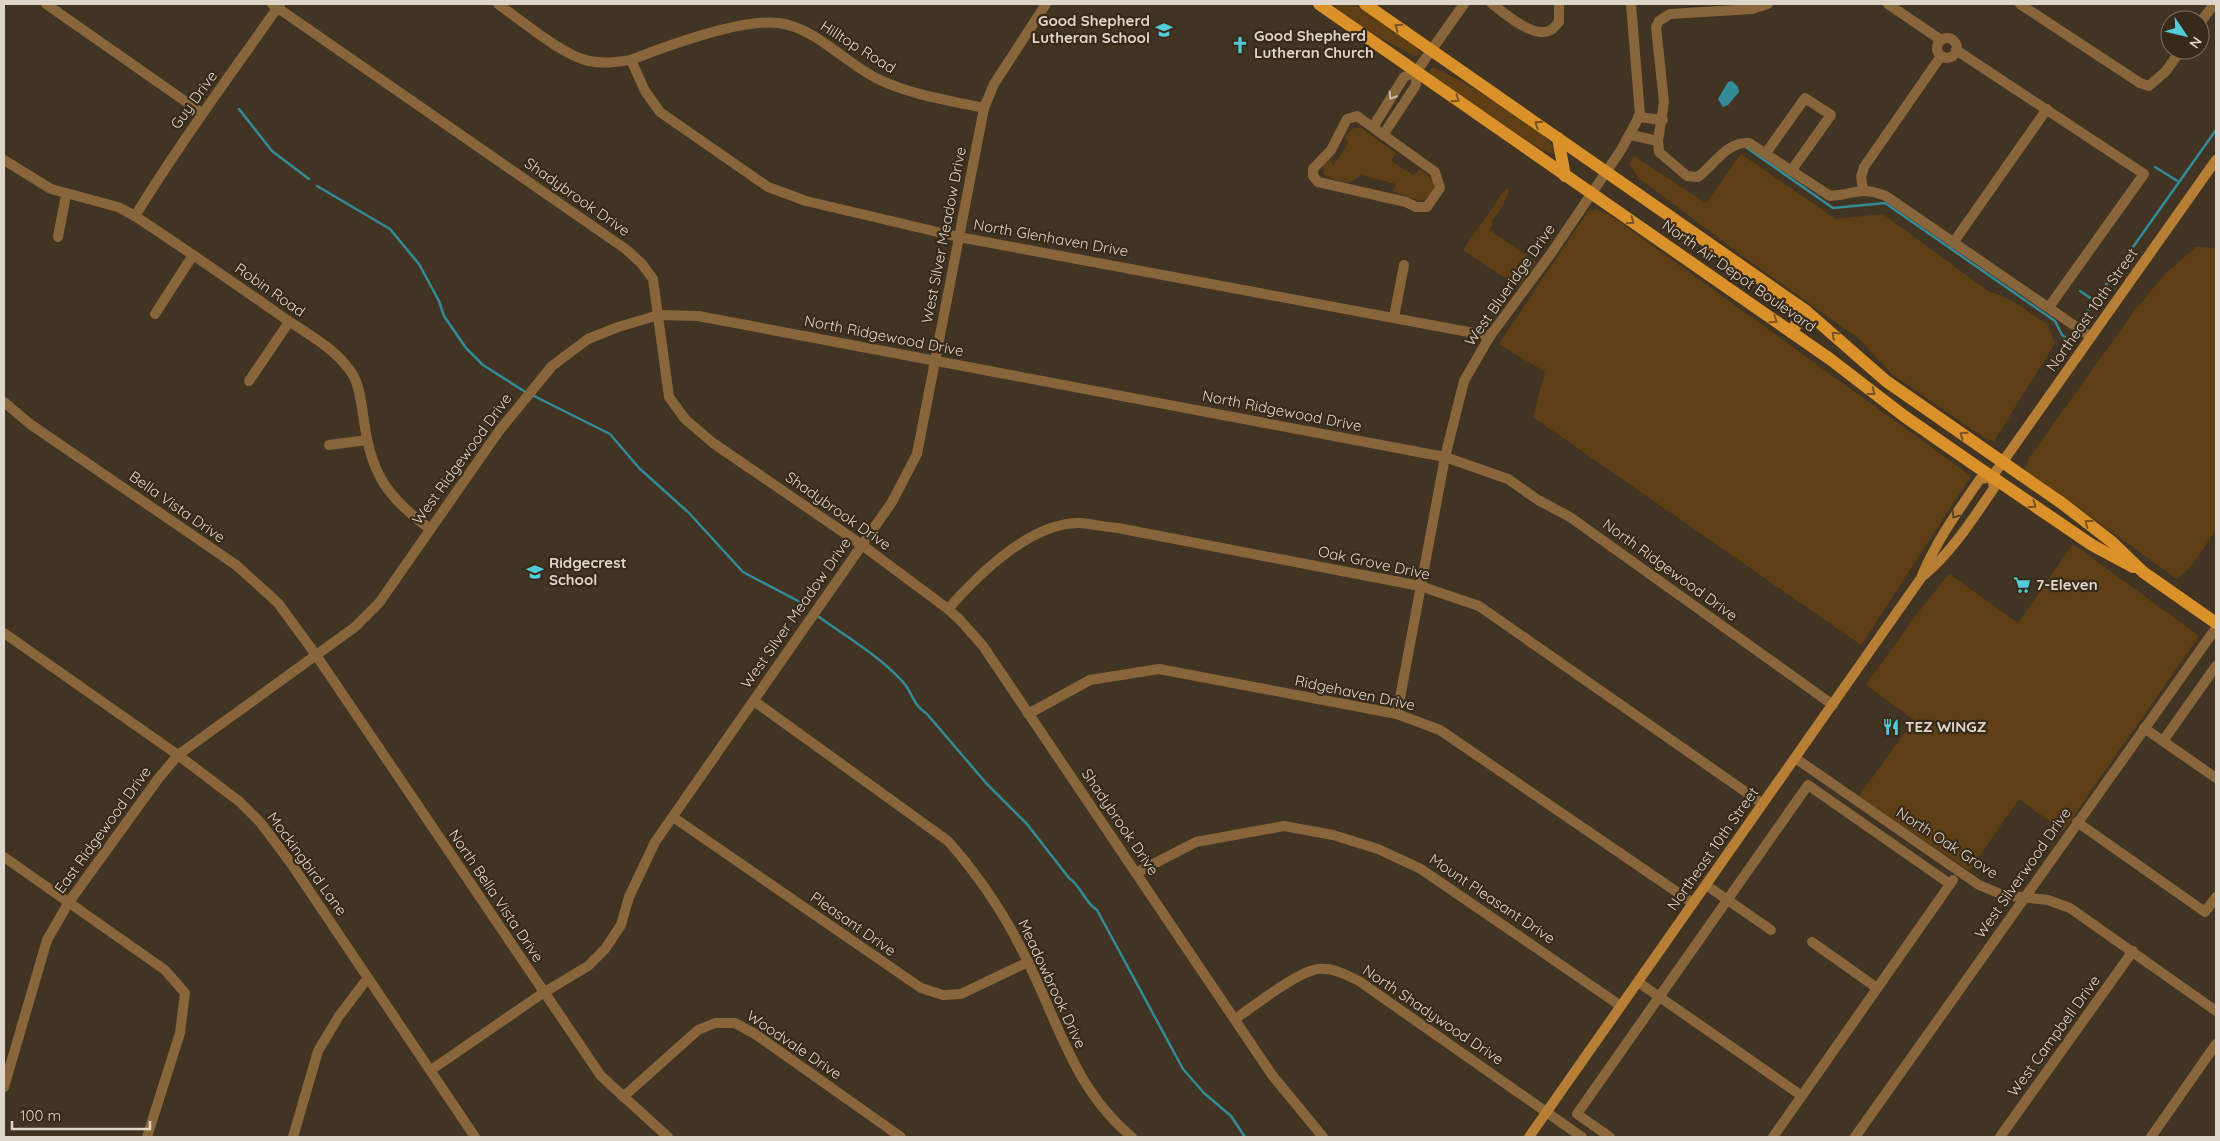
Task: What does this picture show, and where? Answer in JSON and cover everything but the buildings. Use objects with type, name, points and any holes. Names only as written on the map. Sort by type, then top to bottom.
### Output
[{"type":"main road","name":"North Air Depot Boulevard","points":[[1319,4],[1846,370],[1904,416],[1992,477],[2098,549],[2143,572]]},
{"type":"main road","name":"North Air Depot Boulevard","points":[[1365,4],[1806,311],[1886,381],[2094,528],[2143,572],[2216,623]]},
{"type":"main road","points":[[1558,138],[1563,155],[1565,176]]},
{"type":"main road","name":"Northeast 10th Street","points":[[1529,1137],[1921,578],[1943,532],[1980,479],[1992,477],[2216,160]]},
{"type":"main road","points":[[1791,332],[1806,311]]},
{"type":"main road","name":"Northeast 10th Street","points":[[1921,578],[1943,559],[1954,546],[1994,488],[1992,477]]},
{"type":"street","points":[[46,4],[202,113]]},
{"type":"street","points":[[498,4],[573,54],[587,60],[603,63],[631,60]]},
{"type":"street","name":"West Silver Meadow Drive","points":[[431,1070],[543,993],[588,966],[605,949],[621,925],[629,897],[655,842],[892,502],[917,454],[984,108],[994,84],[1046,4]]},
{"type":"street","points":[[1373,127],[1404,77],[1416,72],[1464,4]]},
{"type":"street","points":[[1492,4],[1524,26],[1538,32],[1550,31],[1559,22],[1559,4]]},
{"type":"street","name":"West Blueridge Drive","points":[[1397,714],[1445,457],[1464,381],[1490,336],[1550,255],[1631,135],[1638,118],[1639,86],[1631,4]]},
{"type":"street","points":[[1768,4],[1752,8],[1670,14],[1659,21],[1656,27],[1664,102],[1663,120],[1658,141],[1659,152],[1687,176],[1698,177],[1728,148],[1740,142],[1749,143],[1830,196],[1842,196],[1863,189],[1886,196],[2091,337]]},
{"type":"street","points":[[1888,4],[1941,40]]},
{"type":"street","points":[[2020,4],[2140,84],[2149,86],[2158,79],[2173,60]]},
{"type":"street","name":"Guy Drive","points":[[135,216],[202,113],[234,72],[276,5]]},
{"type":"street","name":"Shadybrook Drive","points":[[276,5],[627,250],[642,264],[653,279],[669,397],[686,419],[713,443],[862,545],[960,620],[983,646],[1272,1075],[1323,1137]]},
{"type":"street","name":"Hilltop Road","points":[[631,60],[711,34],[753,25],[778,23],[804,31],[850,63],[904,91],[984,108]]},
{"type":"street","points":[[1941,56],[1937,49],[1941,40],[1946,38],[1952,40],[1956,50],[2144,174],[2049,307]]},
{"type":"street","points":[[1941,56],[1952,57],[1956,50]]},
{"type":"street","points":[[1863,189],[1861,177],[1864,167],[1941,56]]},
{"type":"street","name":"North Glenhaven Drive","points":[[631,60],[645,90],[660,112],[768,187],[821,205],[959,236],[1490,336]]},
{"type":"street","points":[[1383,135],[1416,85],[1416,72]]},
{"type":"street","points":[[1766,153],[1806,98],[1830,115],[1790,170]]},
{"type":"street","points":[[1953,243],[2047,109]]},
{"type":"street","points":[[1357,116],[1373,127],[1397,147],[1435,172],[1440,188],[1428,207],[1416,207],[1406,202],[1326,185],[1318,182],[1313,176],[1313,169],[1331,150],[1347,119],[1357,116]]},
{"type":"street","points":[[1638,118],[1663,120]]},
{"type":"street","points":[[1631,135],[1658,141]]},
{"type":"street","name":"Robin Road","points":[[4,160],[27,176],[66,195],[99,201],[118,207],[135,216],[289,322],[326,345],[353,376],[360,399],[367,440],[379,475],[390,494],[406,511],[430,529]]},
{"type":"street","points":[[58,237],[66,195]]},
{"type":"street","points":[[155,314],[193,255]]},
{"type":"street","points":[[1394,317],[1404,266]]},
{"type":"street","name":"North Ridgewood Drive","points":[[659,315],[698,316],[1445,457],[1508,479],[1538,500],[1570,518],[1833,705]]},
{"type":"street","name":"West Ridgewood Drive","points":[[316,655],[355,626],[379,603],[523,400],[552,366],[588,339],[618,327],[659,315]]},
{"type":"street","points":[[249,381],[289,322]]},
{"type":"street","name":"Bella Vista Drive","points":[[4,402],[30,424],[236,565],[278,603],[316,655]]},
{"type":"street","points":[[329,445],[367,440]]},
{"type":"street","name":"Oak Grove Drive","points":[[948,609],[973,581],[1033,536],[1053,528],[1078,523],[1118,528],[1420,586],[1479,606],[1763,804]]},
{"type":"street","name":"West Silverwood Drive","points":[[1855,1137],[2216,628]]},
{"type":"street","name":"Mockingbird Lane","points":[[4,633],[178,755],[240,802],[260,822],[290,862],[475,1137]]},
{"type":"street","name":"East Ridgewood Drive","points":[[4,1087],[47,940],[69,902],[178,755],[316,655]]},
{"type":"street","name":"North Bella Vista Drive","points":[[316,655],[543,993],[601,1076],[668,1137]]},
{"type":"street","points":[[2163,741],[2216,666]]},
{"type":"street","name":"Ridgehaven Drive","points":[[1028,714],[1090,680],[1159,669],[1397,714],[1440,730],[1693,903]]},
{"type":"street","name":"Meadowbrook Drive","points":[[754,701],[948,841],[969,865],[1010,927],[1028,962],[1069,1056],[1095,1100],[1132,1137]]},
{"type":"street","points":[[2144,728],[2216,778]]},
{"type":"street","name":"North Oak Grove","points":[[1795,758],[1979,885],[2003,895],[2048,900],[2070,908],[2216,1011]]},
{"type":"street","points":[[1610,1137],[1577,1114],[1808,785],[1950,884]]},
{"type":"street","name":"Pleasant Drive","points":[[674,817],[921,988],[943,995],[961,994],[1028,962]]},
{"type":"street","points":[[2077,822],[2205,912],[2216,897]]},
{"type":"street","name":"Mount Pleasant Drive","points":[[1136,873],[1196,842],[1284,826],[1333,835],[1378,849],[1421,869],[1452,888],[1621,1006]]},
{"type":"street","points":[[4,857],[165,970],[185,993],[180,1033],[147,1137]]},
{"type":"street","points":[[1773,1137],[1959,872]]},
{"type":"street","points":[[1706,885],[1771,930]]},
{"type":"street","points":[[1812,942],[1877,988]]},
{"type":"street","name":"West Campbell Drive","points":[[2000,1137],[2133,951]]},
{"type":"street","name":"North Shadywood Drive","points":[[1234,1019],[1300,975],[1318,969],[1336,970],[1359,981],[1582,1137]]},
{"type":"street","points":[[293,1137],[318,1051],[339,1016],[368,979]]},
{"type":"street","points":[[1638,982],[1802,1096]]},
{"type":"street","name":"Woodvale Drive","points":[[623,1097],[698,1030],[715,1023],[735,1023],[755,1034],[900,1137]]},
{"type":"street","points":[[2151,1137],[2216,1044]]},
{"type":"shaded area","points":[[1328,4],[1354,4],[1410,42],[1420,52],[1418,56],[1414,56],[1363,28]]},
{"type":"shaded area","points":[[1432,67],[1473,88],[1538,131],[1553,146],[1556,155],[1538,148],[1434,78],[1429,72]]},
{"type":"shaded area","points":[[1354,128],[1361,128],[1396,153],[1391,161],[1413,175],[1420,170],[1426,174],[1434,186],[1431,194],[1420,201],[1392,191],[1396,184],[1361,175],[1351,182],[1339,181],[1324,175],[1323,165],[1329,158],[1333,166],[1348,144],[1345,135]]},
{"type":"shaded area","points":[[1741,154],[1836,219],[1883,214],[1988,291],[2011,300],[2047,324],[2055,343],[1994,441],[1985,438],[1893,375],[1858,338],[1751,262],[1640,179],[1629,164],[1634,156],[1706,203]]},
{"type":"shaded area","points":[[1506,188],[1509,190],[1502,207],[1491,222],[1493,223],[1489,230],[1536,262],[1519,287],[1463,250]]},
{"type":"shaded area","points":[[1596,209],[1610,215],[1971,476],[1861,645],[1533,417],[1545,372],[1499,344],[1588,211]]},
{"type":"shaded area","points":[[2196,247],[2216,248],[2216,530],[2190,568],[2177,579],[2025,470],[2029,458],[2132,314],[2165,274]]},
{"type":"shaded area","points":[[2073,544],[2199,636],[2063,831],[2019,799],[1969,871],[1859,796],[1914,720],[1866,685],[1923,606],[1949,574],[2018,623]]},
{"type":"water","points":[[1732,81],[1738,87],[1739,92],[1728,105],[1723,107],[1718,99],[1728,82]]},
{"type":"waterway","points":[[239,109],[272,151],[309,179]]},
{"type":"waterway","points":[[2084,316],[2216,130]]},
{"type":"waterway","points":[[1747,148],[1833,208],[1885,203],[2055,321],[2062,335],[2068,340],[2070,337]]},
{"type":"waterway","points":[[2155,167],[2179,182]]},
{"type":"waterway","points":[[317,186],[390,229],[419,264],[439,301],[444,316],[466,348],[483,365],[527,393]]},
{"type":"waterway","points":[[2080,291],[2095,301]]},
{"type":"waterway","points":[[532,395],[610,434],[639,468],[689,513],[743,572],[800,602],[805,607]]},
{"type":"waterway","points":[[819,617],[862,647],[893,672],[906,685],[918,706],[986,783],[1027,824],[1089,903],[1097,910],[1183,1069],[1204,1093],[1231,1116],[1245,1137]]},
{"type":"place","name":"Good Shepherd Lutheran School","points":[[1164,30]]},
{"type":"place","name":"Good Shepherd Lutheran Church","points":[[1240,45]]},
{"type":"place","name":"Ridgecrest School","points":[[535,572]]},
{"type":"place","name":"7-Eleven","points":[[2022,585]]},
{"type":"place","name":"TEZ WINGZ","points":[[1891,727]]}]
